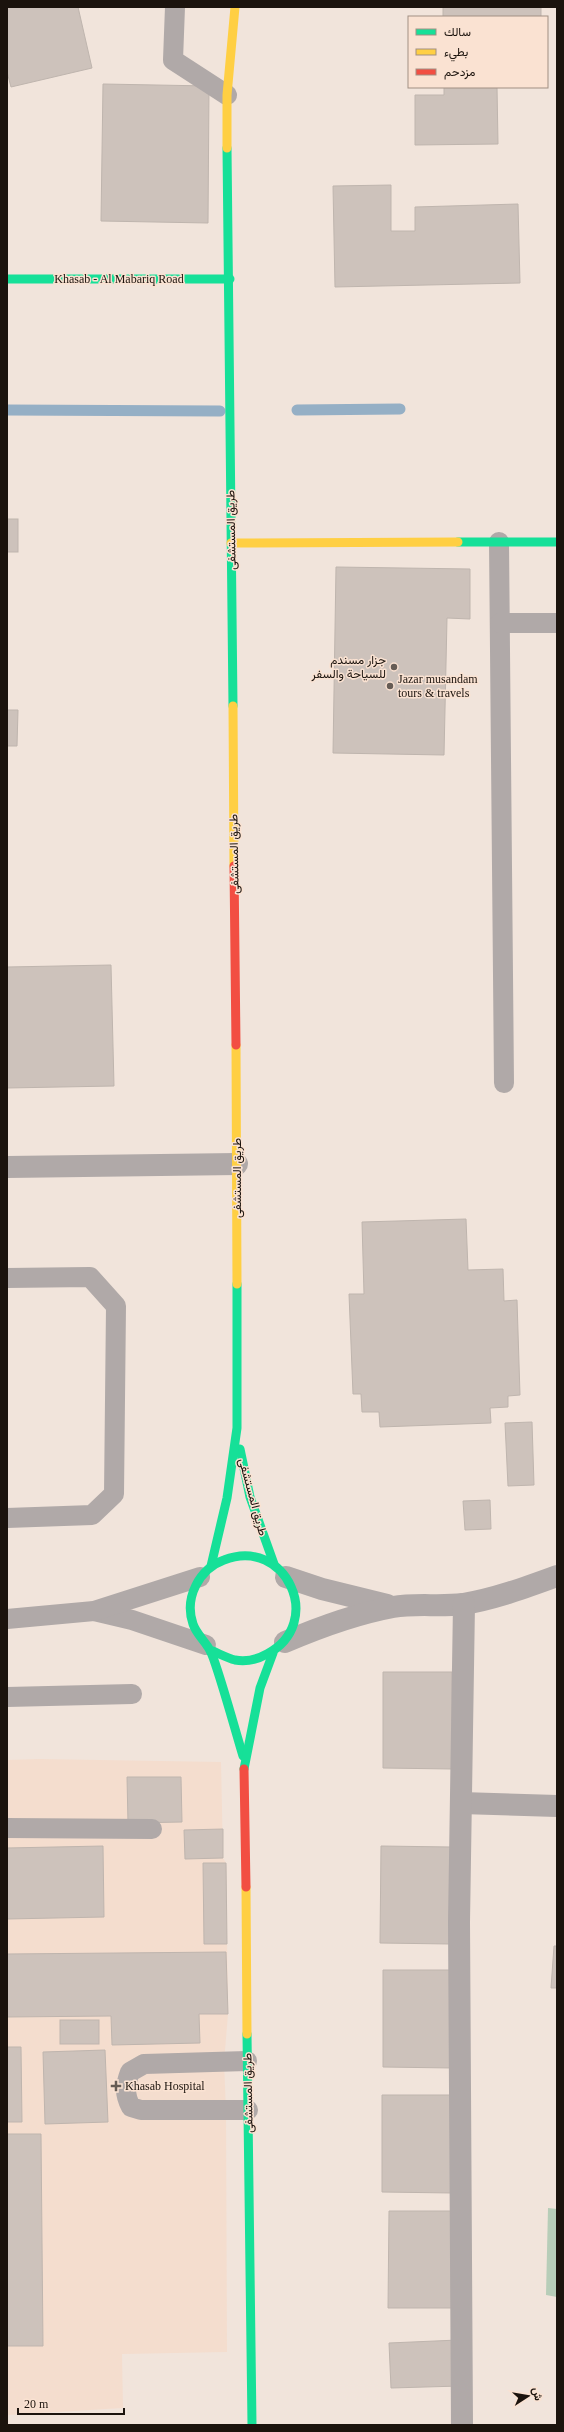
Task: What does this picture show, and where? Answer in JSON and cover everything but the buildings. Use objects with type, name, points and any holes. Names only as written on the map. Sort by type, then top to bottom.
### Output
[{"type":"street","name":"طريق المستشفى","points":[[206,1572],[227,1498],[237,1428],[237,1164],[231,543],[231,340],[227,95],[235,7]]},
{"type":"street","name":"Khasab - Al Mabariq Road","points":[[7,279],[230,279]]},
{"type":"street","points":[[231,543],[557,542]]},
{"type":"street","points":[[7,1167],[237,1164]]},
{"type":"street","name":"طريق المستشفى","points":[[237,1428],[250,1497],[280,1571]]},
{"type":"street","points":[[394,1607],[329,1591],[280,1571],[259,1557],[242,1555],[226,1558],[206,1572],[193,1591],[190,1605],[196,1633],[208,1648],[225,1659],[242,1662],[258,1660],[279,1647],[342,1620],[394,1607],[464,1604],[528,1587],[557,1576]]},
{"type":"street","points":[[279,1647],[294,1627],[297,1609],[295,1592],[280,1571]]},
{"type":"street","points":[[462,2425],[459,1922],[464,1604]]},
{"type":"street","name":"طريق المستشفى","points":[[252,2425],[244,1761],[253,1717],[279,1647]]},
{"type":"street","name":"طريق المستشفى","points":[[208,1648],[244,1761]]},
{"type":"street","points":[[461,1803],[557,1806]]},
{"type":"lane","points":[[175,7],[173,60],[227,95]]},
{"type":"lane","points":[[499,542],[504,1083]]},
{"type":"lane","points":[[500,623],[557,623]]},
{"type":"lane","points":[[7,1278],[90,1277],[116,1306],[114,1494],[92,1515],[7,1518]]},
{"type":"lane","points":[[7,1619],[94,1611],[206,1572]]},
{"type":"lane","points":[[94,1611],[154,1627],[208,1648]]},
{"type":"lane","points":[[7,1697],[132,1694]]},
{"type":"lane","points":[[7,1828],[152,1829]]},
{"type":"lane","points":[[247,2061],[144,2064],[130,2072],[125,2084],[126,2098],[131,2107],[141,2110],[248,2110]]},
{"type":"shaded area","name":"Khasab Hospital","points":[[39,1759],[221,1762],[223,1858],[226,1863],[228,2014],[224,2062],[226,2110],[227,2352],[122,2354],[123,2408],[7,2415],[7,1760]]},
{"type":"green space","points":[[548,2208],[557,2209],[557,2297],[546,2295]]},
{"type":"waterway","points":[[297,410],[400,409]]},
{"type":"waterway","points":[[7,410],[220,411]]},
{"type":"traffic: fast","points":[[227,148],[233,706]]},
{"type":"traffic: fast","points":[[7,279],[230,279]]},
{"type":"traffic: fast","points":[[458,542],[557,542]]},
{"type":"traffic: fast","points":[[211,1566],[227,1498],[237,1428],[237,1284]]},
{"type":"traffic: fast","points":[[240,1449],[250,1497],[274,1564]]},
{"type":"traffic: fast","points":[[210,1650],[239,1661],[256,1659],[267,1654],[285,1640],[294,1623],[296,1604],[291,1586],[280,1571],[265,1560],[246,1556],[224,1560],[207,1570],[201,1577],[192,1595],[191,1614],[193,1624],[213,1656],[243,1756]]},
{"type":"traffic: fast","points":[[244,1769],[260,1688],[273,1653]]},
{"type":"traffic: fast","points":[[247,2034],[252,2425]]},
{"type":"traffic: slow","points":[[227,148],[227,95],[235,7]]},
{"type":"traffic: slow","points":[[231,543],[458,542]]},
{"type":"traffic: slow","points":[[233,706],[234,866]]},
{"type":"traffic: slow","points":[[236,1045],[237,1284]]},
{"type":"traffic: slow","points":[[246,1887],[247,2034]]},
{"type":"traffic: jam","points":[[234,866],[236,1045]]},
{"type":"traffic: jam","points":[[244,1769],[246,1887]]},
{"type":"place","name":"جزار مسندم للسياحة والسفر","points":[[394,667]]},
{"type":"place","name":"Jazar musandam tours & travels","points":[[390,686]]},
{"type":"place","name":"Khasab Hospital","points":[[116,2086]]}]
